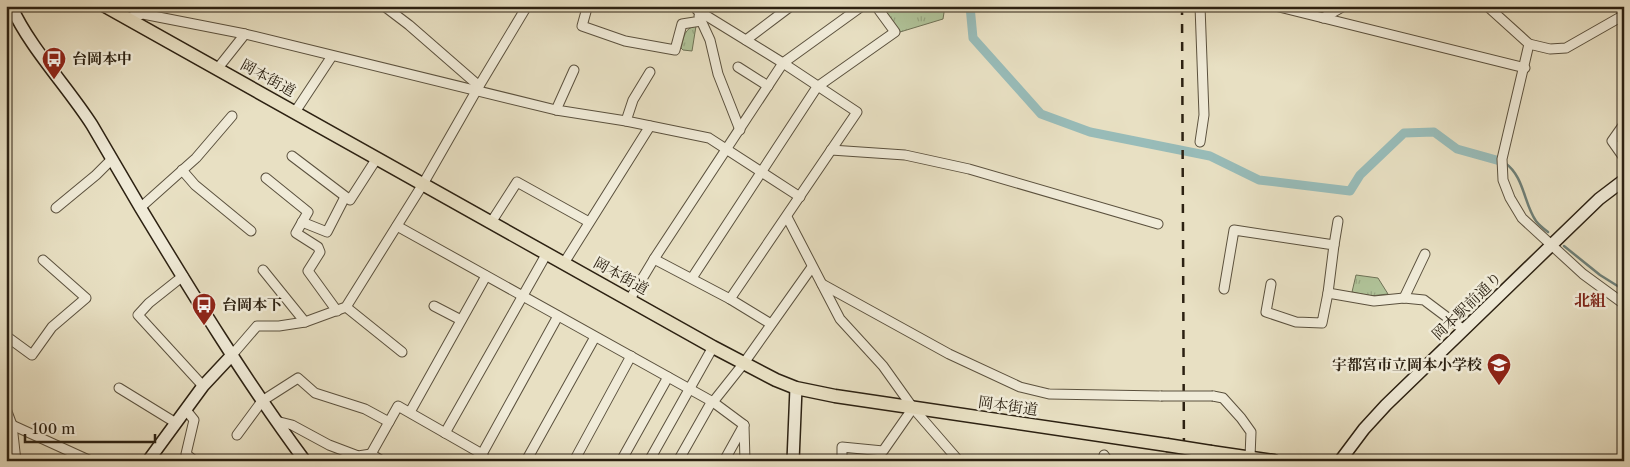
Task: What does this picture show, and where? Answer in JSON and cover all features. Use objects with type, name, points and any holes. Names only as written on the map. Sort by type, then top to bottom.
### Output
[{"type":"main road","name":"岡本街道","points":[[105,6],[492,221],[713,347],[796,388],[913,408],[1167,445],[1216,455]]},
{"type":"main road","points":[[1216,455],[1274,461]]},
{"type":"street","points":[[11,6],[25,32],[72,96],[112,159],[140,208],[232,355],[305,461]]},
{"type":"street","points":[[384,6],[409,25],[478,88]]},
{"type":"street","points":[[148,461],[203,386],[257,326],[280,326],[305,322],[346,307],[423,184],[527,6]]},
{"type":"street","points":[[746,40],[778,10],[791,6]]},
{"type":"street","points":[[630,299],[654,259],[783,64],[862,6]]},
{"type":"street","points":[[692,278],[817,87],[895,32],[876,6]]},
{"type":"street","points":[[1200,6],[1204,115],[1200,142]]},
{"type":"street","points":[[1275,6],[1524,68]]},
{"type":"street","points":[[1323,18],[1344,6]]},
{"type":"street","points":[[1487,6],[1529,44],[1550,50],[1566,48],[1624,15]]},
{"type":"street","points":[[587,8],[582,26],[625,41],[675,50],[682,24],[702,21]]},
{"type":"street","points":[[697,8],[710,40],[718,74],[740,130]]},
{"type":"street","points":[[697,8],[857,112],[730,300]]},
{"type":"street","points":[[126,18],[143,14],[245,34],[332,56],[478,88],[556,110],[626,121],[709,138],[800,197]]},
{"type":"street","points":[[218,68],[245,34]]},
{"type":"street","points":[[1529,44],[1502,159],[1503,180],[1510,198],[1522,218],[1583,274],[1624,304]]},
{"type":"street","points":[[295,112],[332,56]]},
{"type":"street","points":[[738,67],[768,86]]},
{"type":"street","points":[[556,110],[574,70]]},
{"type":"street","points":[[626,121],[633,100],[650,72]]},
{"type":"street","points":[[140,208],[196,158],[232,116]]},
{"type":"street","points":[[1624,124],[1612,141],[1624,158]]},
{"type":"street","points":[[564,262],[650,126]]},
{"type":"street","points":[[831,150],[906,155],[969,169],[1158,224]]},
{"type":"street","points":[[292,156],[350,200],[376,158]]},
{"type":"street","points":[[56,208],[96,175],[112,159]]},
{"type":"street","points":[[182,170],[195,185],[251,231]]},
{"type":"street","points":[[266,178],[308,212],[296,233],[318,247],[320,252],[308,271],[336,311]]},
{"type":"street","name":"岡本駅前通り","points":[[1340,461],[1364,428],[1386,405],[1599,199],[1624,180]]},
{"type":"street","points":[[492,221],[517,182],[589,222]]},
{"type":"street","points":[[302,222],[327,232],[345,197]]},
{"type":"street","points":[[787,217],[840,320],[883,366],[913,408],[958,461]]},
{"type":"street","points":[[1271,284],[1266,312],[1296,322],[1322,324],[1338,221]]},
{"type":"street","points":[[397,226],[713,402],[744,425]]},
{"type":"street","points":[[1224,289],[1234,230],[1334,245]]},
{"type":"street","points":[[445,432],[548,253]]},
{"type":"street","points":[[1404,298],[1426,254]]},
{"type":"street","points":[[654,259],[692,278],[772,324]]},
{"type":"street","points":[[6,336],[32,355],[52,327],[86,298],[42,260]]},
{"type":"street","points":[[678,461],[713,402],[744,363],[812,267]]},
{"type":"street","points":[[262,270],[305,322]]},
{"type":"street","points":[[183,276],[149,303],[138,315],[203,386]]},
{"type":"street","points":[[410,412],[486,276]]},
{"type":"street","points":[[822,284],[949,354],[1020,387],[1049,394],[1213,396],[1223,398],[1251,432],[1254,458]]},
{"type":"street","points":[[1328,293],[1374,301],[1404,298],[1424,300],[1464,330]]},
{"type":"street","points":[[434,306],[462,320]]},
{"type":"street","points":[[346,307],[402,352]]},
{"type":"street","points":[[371,454],[398,406],[445,432],[484,458],[558,316]]},
{"type":"street","points":[[526,461],[595,337]]},
{"type":"street","points":[[649,461],[691,390],[713,347]]},
{"type":"street","points":[[574,461],[631,356]]},
{"type":"street","points":[[621,461],[668,377]]},
{"type":"street","points":[[237,435],[262,401],[298,378],[315,393],[365,409],[389,422]]},
{"type":"street","points":[[120,388],[176,423]]},
{"type":"street","points":[[793,461],[796,388]]},
{"type":"street","points":[[842,461],[842,447],[882,451],[913,408]]},
{"type":"street","points":[[6,409],[12,425],[16,458],[6,458]]},
{"type":"street","points":[[186,410],[194,420],[186,454],[195,461]]},
{"type":"street","points":[[276,421],[292,425],[329,445],[358,456],[371,454],[382,461]]},
{"type":"street","points":[[12,425],[91,461]]},
{"type":"street","points":[[724,461],[744,425]]},
{"type":"street","points":[[744,425],[745,461]]},
{"type":"green space","points":[[881,6],[945,6],[943,19],[900,32]]},
{"type":"green space","points":[[696,26],[692,51],[683,50],[681,48],[685,34],[689,29]]},
{"type":"green space","points":[[1356,275],[1378,278],[1388,294],[1370,296],[1352,292]]},
{"type":"waterway","points":[[970,6],[973,38],[1041,114],[1090,132],[1210,156],[1259,180],[1350,191],[1360,175],[1404,133],[1434,132],[1457,149],[1500,161]]},
{"type":"waterway","points":[[1505,163],[1516,175],[1536,221],[1548,232]]},
{"type":"waterway","points":[[1564,246],[1600,275],[1624,290]]},
{"type":"railway","points":[[1182,6],[1184,461]]},
{"type":"place","name":"台岡本中","points":[[54,80]]},
{"type":"place","name":"台岡本下","points":[[204,326]]},
{"type":"place","name":"宇都宮市立岡本小学校","points":[[1499,386]]},
{"type":"district","name":"北組","points":[[1590,300]]}]
